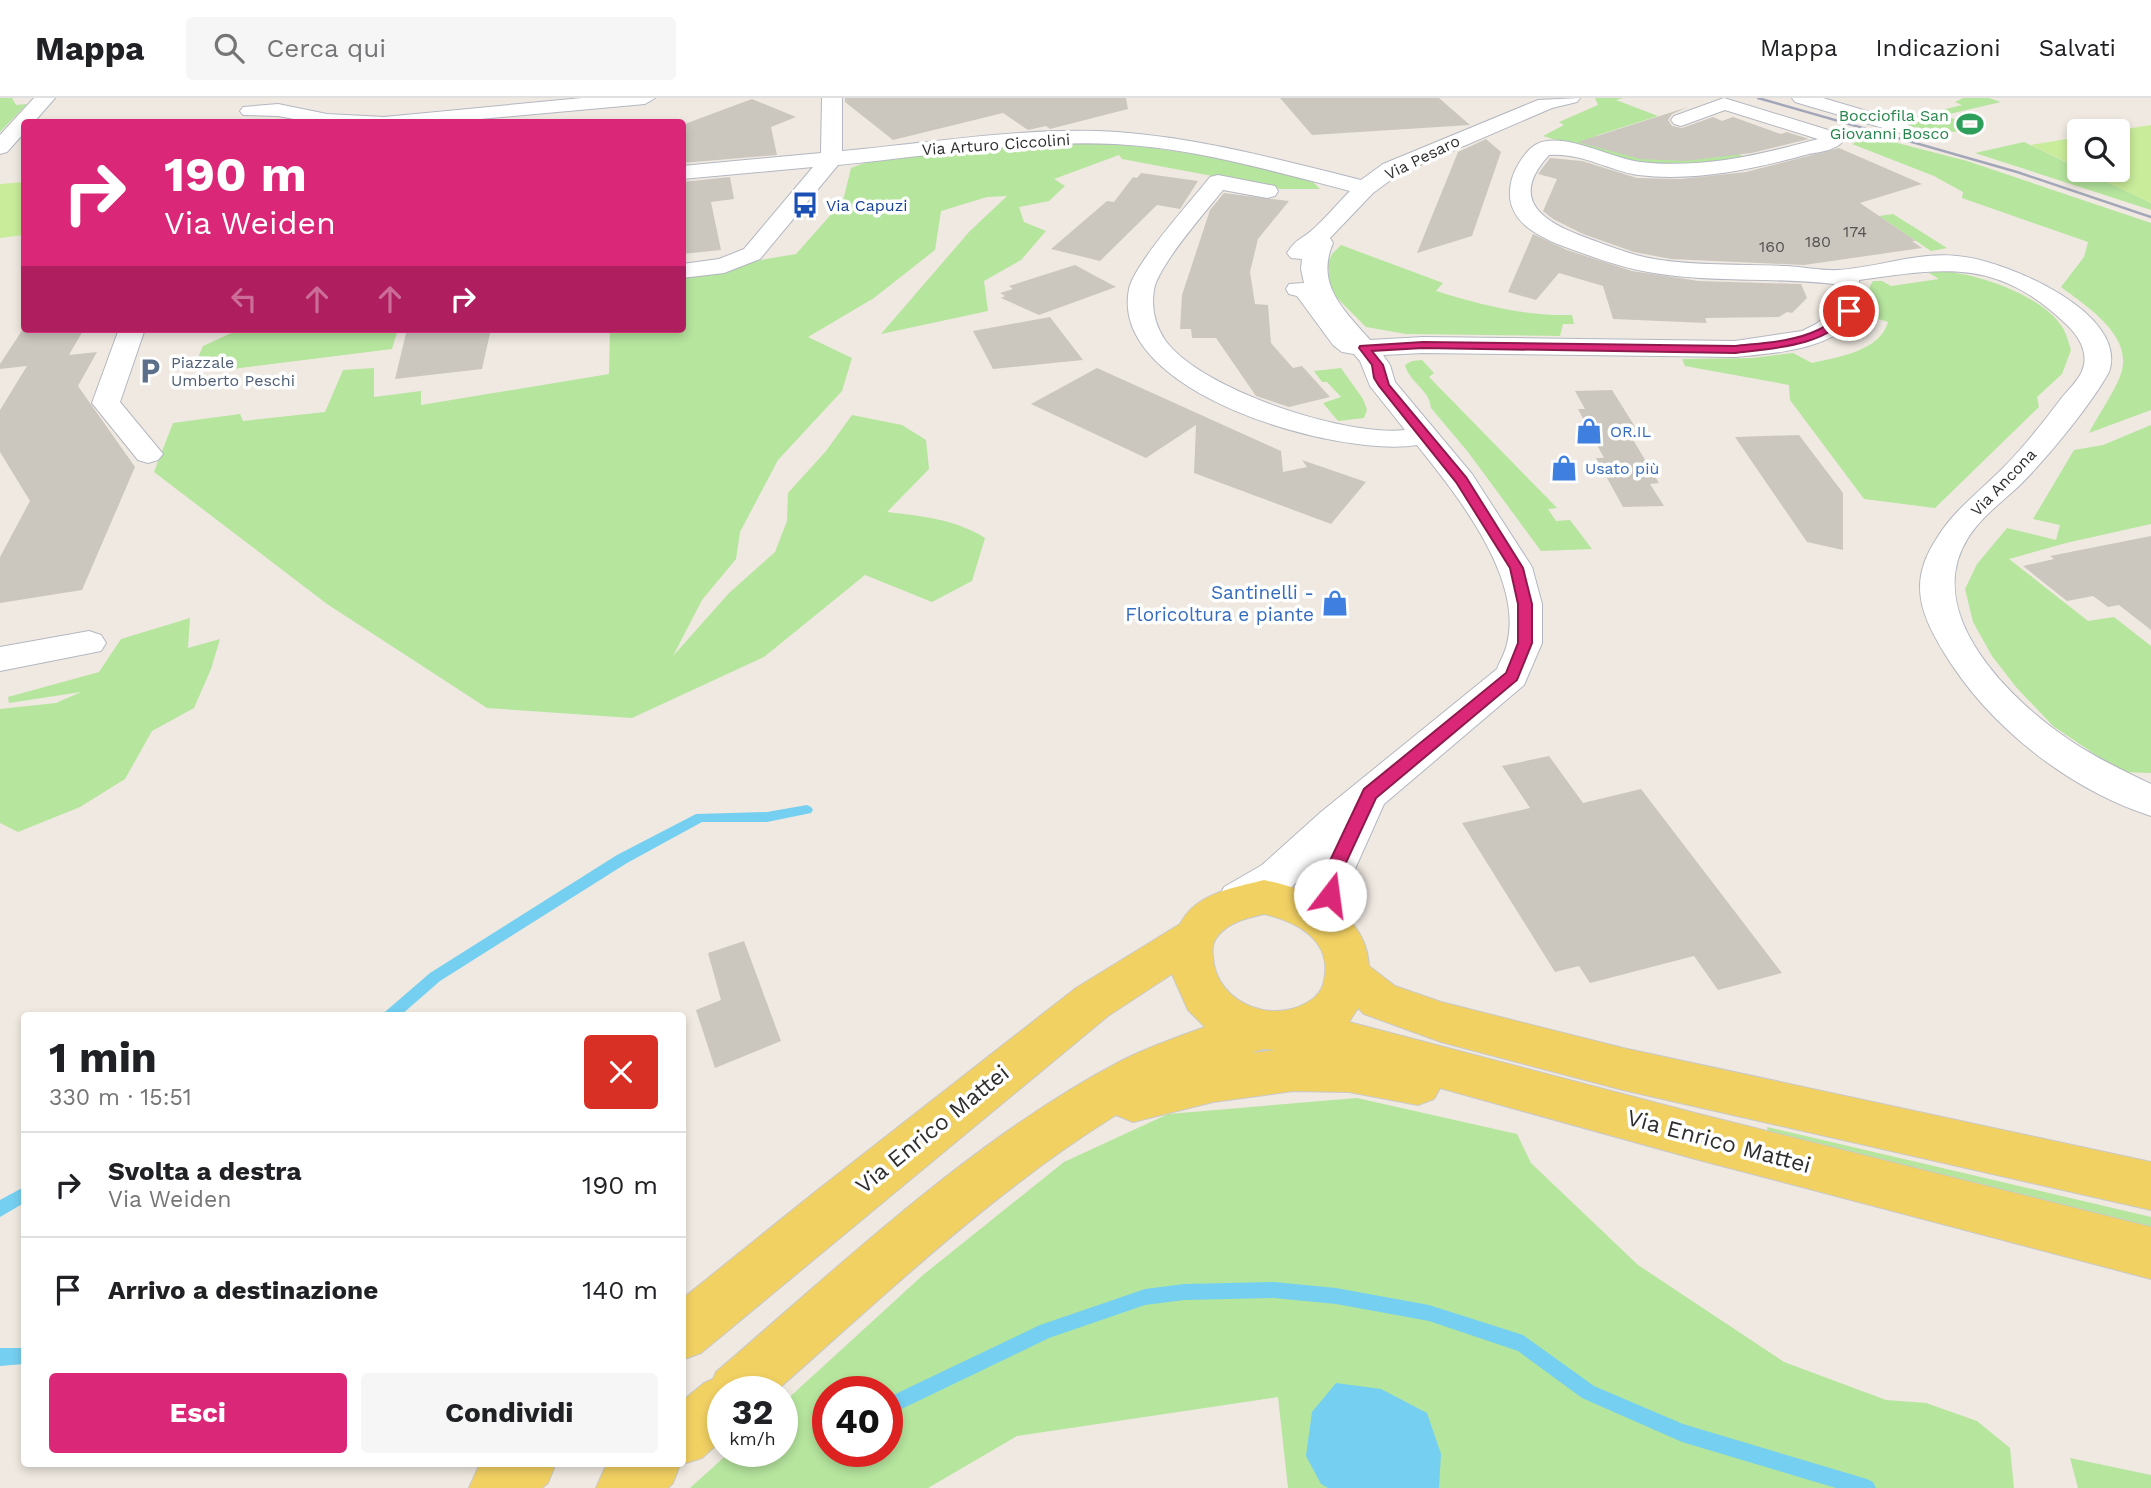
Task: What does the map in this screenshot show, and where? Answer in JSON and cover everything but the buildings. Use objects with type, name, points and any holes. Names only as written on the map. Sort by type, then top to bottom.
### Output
[{"type":"main road","points":[[1264,897],[1290,901],[1313,912],[1332,929],[1347,958],[1348,975],[1343,995],[1330,1013],[1274,1031],[1233,1021],[1211,1005],[1195,984],[1189,960],[1193,938],[1203,921],[1219,907],[1239,899],[1264,897]]},
{"type":"main road","name":"Via Enrico Mattei","points":[[686,1331],[1092,1002],[1193,938]]},
{"type":"main road","points":[[1348,975],[1380,1000],[1454,1026],[1636,1073],[2151,1186]]},
{"type":"main road","name":"Via Enrico Mattei","points":[[753,1376],[954,1200],[1070,1117],[1139,1075],[1219,1042],[1274,1031],[1353,1043],[1699,1137],[2151,1253]]},
{"type":"main road","points":[[1070,1117],[1211,1079],[1278,1070],[1350,1071],[1699,1137]]},
{"type":"main road","points":[[686,1434],[707,1416]]},
{"type":"main road","points":[[498,1488],[523,1467]]},
{"type":"main road","points":[[625,1488],[649,1467]]},
{"type":"street","points":[[26,119],[45,98]]},
{"type":"street","points":[[421,119],[645,98]]},
{"type":"street","points":[[686,271],[724,266],[752,254],[831,159],[832,98]]},
{"type":"street","name":"Via Pesaro","points":[[1298,289],[1295,271],[1299,253],[1306,242],[1317,238],[1365,188],[1391,169],[1547,101],[1570,98]]},
{"type":"street","points":[[1806,98],[1900,127]]},
{"type":"street","name":"Via Ancona","points":[[1681,120],[1724,104],[1819,132],[1831,137],[1833,141],[1766,160],[1698,168],[1638,168],[1558,148],[1543,149],[1527,166],[1521,182],[1525,214],[1536,225],[1563,237],[1618,257],[1653,266],[1742,274],[1849,276],[1947,262],[1985,269],[2042,291],[2066,308],[2086,329],[2097,351],[2097,369],[2050,433],[1964,522],[1944,551],[1937,594],[1944,621],[1970,663],[2005,706],[2046,743],[2097,775],[2151,801]]},
{"type":"street","points":[[250,111],[278,110],[322,119]]},
{"type":"street","points":[[0,148],[21,125]]},
{"type":"street","name":"Via Arturo Ciccolini","points":[[686,173],[1050,138],[1114,138],[1225,152],[1365,188]]},
{"type":"street","points":[[1267,191],[1218,182],[1201,201],[1142,285],[1140,301],[1143,325],[1152,340],[1187,374],[1243,403],[1287,418],[1376,439],[1424,435]]},
{"type":"street","points":[[1317,238],[1321,243],[1315,256],[1313,272],[1319,290],[1377,365],[1379,378]]},
{"type":"street","points":[[1298,289],[1306,291],[1342,339],[1351,346],[1364,348],[1423,345],[1735,349],[1778,344],[1818,335],[1837,325],[1849,311],[1849,276]]},
{"type":"street","points":[[1239,899],[1276,877],[1370,794],[1512,676],[1525,643],[1525,604],[1516,568],[1461,480],[1379,378],[1351,363],[1298,289]]},
{"type":"street","points":[[131,333],[106,403],[148,454]]},
{"type":"street","points":[[0,659],[89,643]]},
{"type":"street","points":[[1332,929],[1330,895],[1335,869],[1370,794]]},
{"type":"green space","points":[[0,98],[12,98],[16,105],[27,104],[0,132]]},
{"type":"green space","points":[[1595,98],[1623,98],[1616,100],[1658,116],[1595,136],[1702,139],[1743,156],[1698,164],[1638,164],[1543,136],[1564,125],[1559,122],[1598,105]]},
{"type":"green space","points":[[1963,98],[1989,98],[2001,102],[1945,115],[1979,130],[1937,131],[1898,121],[1962,105],[1955,102]]},
{"type":"green space","points":[[2151,125],[2151,203],[2107,182],[2130,182],[2130,128]]},
{"type":"green space","points":[[1870,136],[1967,161],[2151,223],[2151,410],[2089,433],[2117,384],[2123,357],[2120,344],[2104,322],[2061,287],[2084,257],[2088,242],[1962,198],[1963,192],[1934,176],[1852,144]]},
{"type":"green space","points":[[2067,139],[2067,162],[2031,145]]},
{"type":"green space","points":[[1056,142],[1123,145],[1186,153],[1281,173],[1313,182],[1320,189],[1281,189],[1122,159],[1119,155],[1054,179],[1065,186],[1049,201],[1019,207],[1024,222],[1046,231],[1021,260],[984,281],[988,311],[881,334],[969,232],[1007,196],[987,197],[941,211],[935,250],[874,298],[808,337],[852,358],[842,391],[778,460],[740,532],[736,559],[702,600],[673,656],[729,593],[775,552],[787,521],[788,493],[826,451],[852,415],[902,425],[926,440],[929,469],[887,512],[950,522],[985,538],[972,581],[932,602],[865,575],[764,657],[632,718],[487,708],[327,604],[154,472],[173,423],[240,414],[243,421],[325,412],[343,370],[374,368],[374,397],[421,391],[421,405],[609,374],[610,333],[686,333],[686,272],[796,254],[843,201],[851,168],[872,160]]},
{"type":"green space","points":[[2024,142],[2067,163],[2067,182],[2107,182],[2151,203],[2151,210],[1975,153]]},
{"type":"green space","points":[[21,182],[21,235],[0,238],[0,184]]},
{"type":"green space","points":[[1893,214],[1947,248],[1931,251],[1879,216]]},
{"type":"green space","points":[[1341,245],[1443,283],[1436,291],[1503,309],[1572,315],[1574,324],[1563,324],[1560,336],[1406,334],[1366,327],[1336,297],[1330,285],[1328,263]]},
{"type":"green space","points":[[1942,271],[1989,281],[2037,303],[2062,327],[2071,350],[2062,374],[2037,397],[2039,407],[1935,508],[1864,499],[1790,400],[1789,385],[1685,366],[1682,359],[1752,358],[1793,353],[1812,363],[1857,351],[1876,340],[1884,332],[1888,322],[1869,316],[1870,286],[1873,281],[1882,281],[1891,286],[1939,279],[1929,273]]},
{"type":"green space","points":[[231,333],[397,333],[392,349],[232,369],[201,363],[199,355],[203,346]]},
{"type":"green space","points":[[1422,360],[1434,373],[1429,377],[1557,508],[1548,509],[1556,521],[1570,520],[1592,549],[1541,551],[1468,452],[1431,408],[1427,396],[1407,371],[1405,365]]},
{"type":"green space","points":[[1341,368],[1363,399],[1367,410],[1364,418],[1338,421],[1323,403],[1341,397],[1327,382],[1322,382],[1314,371]]},
{"type":"green space","points":[[2151,425],[2151,524],[2009,559],[2088,621],[2114,617],[2151,646],[2151,773],[2121,772],[2053,726],[2016,687],[1992,656],[1973,622],[1965,589],[1977,564],[2007,528],[2056,540],[2060,525],[2033,519],[2074,450],[2103,445]]},
{"type":"green space","points":[[190,618],[188,648],[220,639],[211,669],[194,708],[152,731],[125,779],[80,807],[18,832],[0,823],[0,709],[56,703],[81,692],[9,703],[8,697],[99,672],[121,639]]},
{"type":"green space","points":[[1357,1098],[1517,1134],[1531,1163],[1638,1265],[1784,1362],[1886,1400],[1926,1403],[1977,1421],[2010,1448],[2014,1488],[1288,1488],[1278,1397],[1017,1436],[928,1488],[690,1488],[713,1467],[798,1467],[798,1389],[812,1377],[812,1467],[903,1467],[903,1376],[813,1376],[923,1275],[1064,1162],[1168,1114]]},
{"type":"green space","points":[[1767,1127],[2151,1217],[2151,1230],[1768,1137]]},
{"type":"green space","points":[[2070,1458],[2151,1475],[2151,1488],[2078,1488]]},
{"type":"water","points":[[1336,1383],[1381,1389],[1427,1413],[1441,1454],[1439,1488],[1328,1488],[1321,1484],[1306,1456],[1312,1412]]},
{"type":"waterway","points":[[394,1012],[435,977],[622,859],[700,817],[767,817],[807,810]]},
{"type":"waterway","points":[[0,1209],[21,1197]]},
{"type":"waterway","points":[[903,1399],[1046,1331],[1145,1297],[1184,1292],[1274,1290],[1336,1296],[1429,1313],[1523,1344],[1588,1392],[1682,1433],[1867,1488]]},
{"type":"waterway","points":[[0,1357],[21,1356]]},
{"type":"railway","points":[[1758,98],[2017,172],[2151,217]]},
{"type":"place","name":"Bocciofila San Giovanni Bosco","points":[[1970,124]]},
{"type":"place","name":"Via Capuzi","points":[[805,205]]},
{"type":"place","name":"Piazzale Umberto Peschi","points":[[150,371]]},
{"type":"place","name":"OR.IL","points":[[1589,431]]},
{"type":"place","name":"Usato più","points":[[1564,468]]},
{"type":"place","name":"Santinelli - Floricoltura e piante","points":[[1335,603]]},
{"type":"route","points":[[1330,895],[1335,869],[1370,794],[1512,676],[1525,643],[1525,604],[1516,568],[1496,532],[1461,480],[1384,386],[1379,378],[1377,365],[1364,348],[1423,345],[1735,349],[1778,344],[1818,335],[1837,325],[1849,311]]}]
